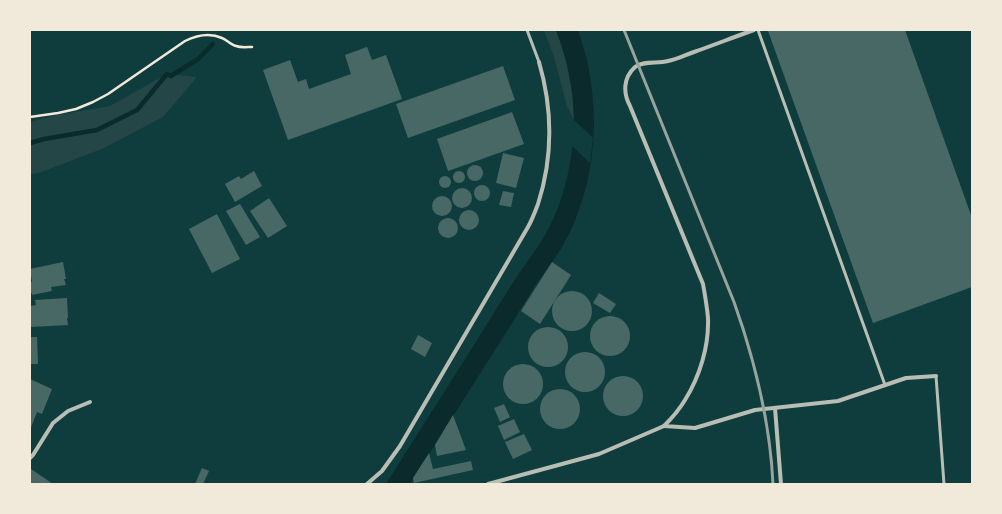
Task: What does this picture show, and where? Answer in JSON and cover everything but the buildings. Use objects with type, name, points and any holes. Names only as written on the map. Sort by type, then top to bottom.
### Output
[{"type":"street","points":[[488,484],[599,454],[664,426],[676,414],[686,400],[694,384],[705,352],[708,318],[703,284],[627,100],[625,85],[631,72],[641,63],[668,61],[754,30]]},
{"type":"street","points":[[367,484],[382,471],[400,446],[528,227],[537,205],[544,183],[550,137],[548,99],[539,62]]},
{"type":"street","points":[[664,426],[695,428],[755,410],[838,401],[906,378],[936,376]]},
{"type":"street","points":[[30,458],[53,422],[68,411],[90,402]]},
{"type":"street","points":[[775,408],[781,484]]},
{"type":"lane","points":[[527,30],[539,62]]},
{"type":"lane","points":[[758,30],[885,385]]},
{"type":"lane","points":[[936,376],[944,484]]},
{"type":"path","points":[[30,117],[70,110],[93,102],[108,94],[192,37],[199,35],[214,36],[221,38],[235,46],[252,47]]},
{"type":"shaded area","points":[[544,30],[556,30],[560,41],[571,86],[574,120],[567,106],[554,57]]},
{"type":"shaded area","points":[[556,30],[578,30],[587,59],[593,98],[594,120],[591,164],[580,207],[572,228],[562,247],[536,284],[410,484],[386,484],[511,286],[544,237],[553,220],[566,181],[573,140],[574,119],[569,73]]},
{"type":"shaded area","points":[[167,74],[197,77],[163,117],[104,148],[39,173],[30,174],[30,122],[52,116],[110,106]]},
{"type":"pier","points":[[574,120],[593,138],[590,163],[572,146]]},
{"type":"waterway","points":[[30,143],[44,139],[97,130],[137,110],[167,74],[171,76],[198,59],[213,44]]},
{"type":"railway","points":[[624,30],[742,324],[755,369],[765,414],[769,437],[773,484]]}]
